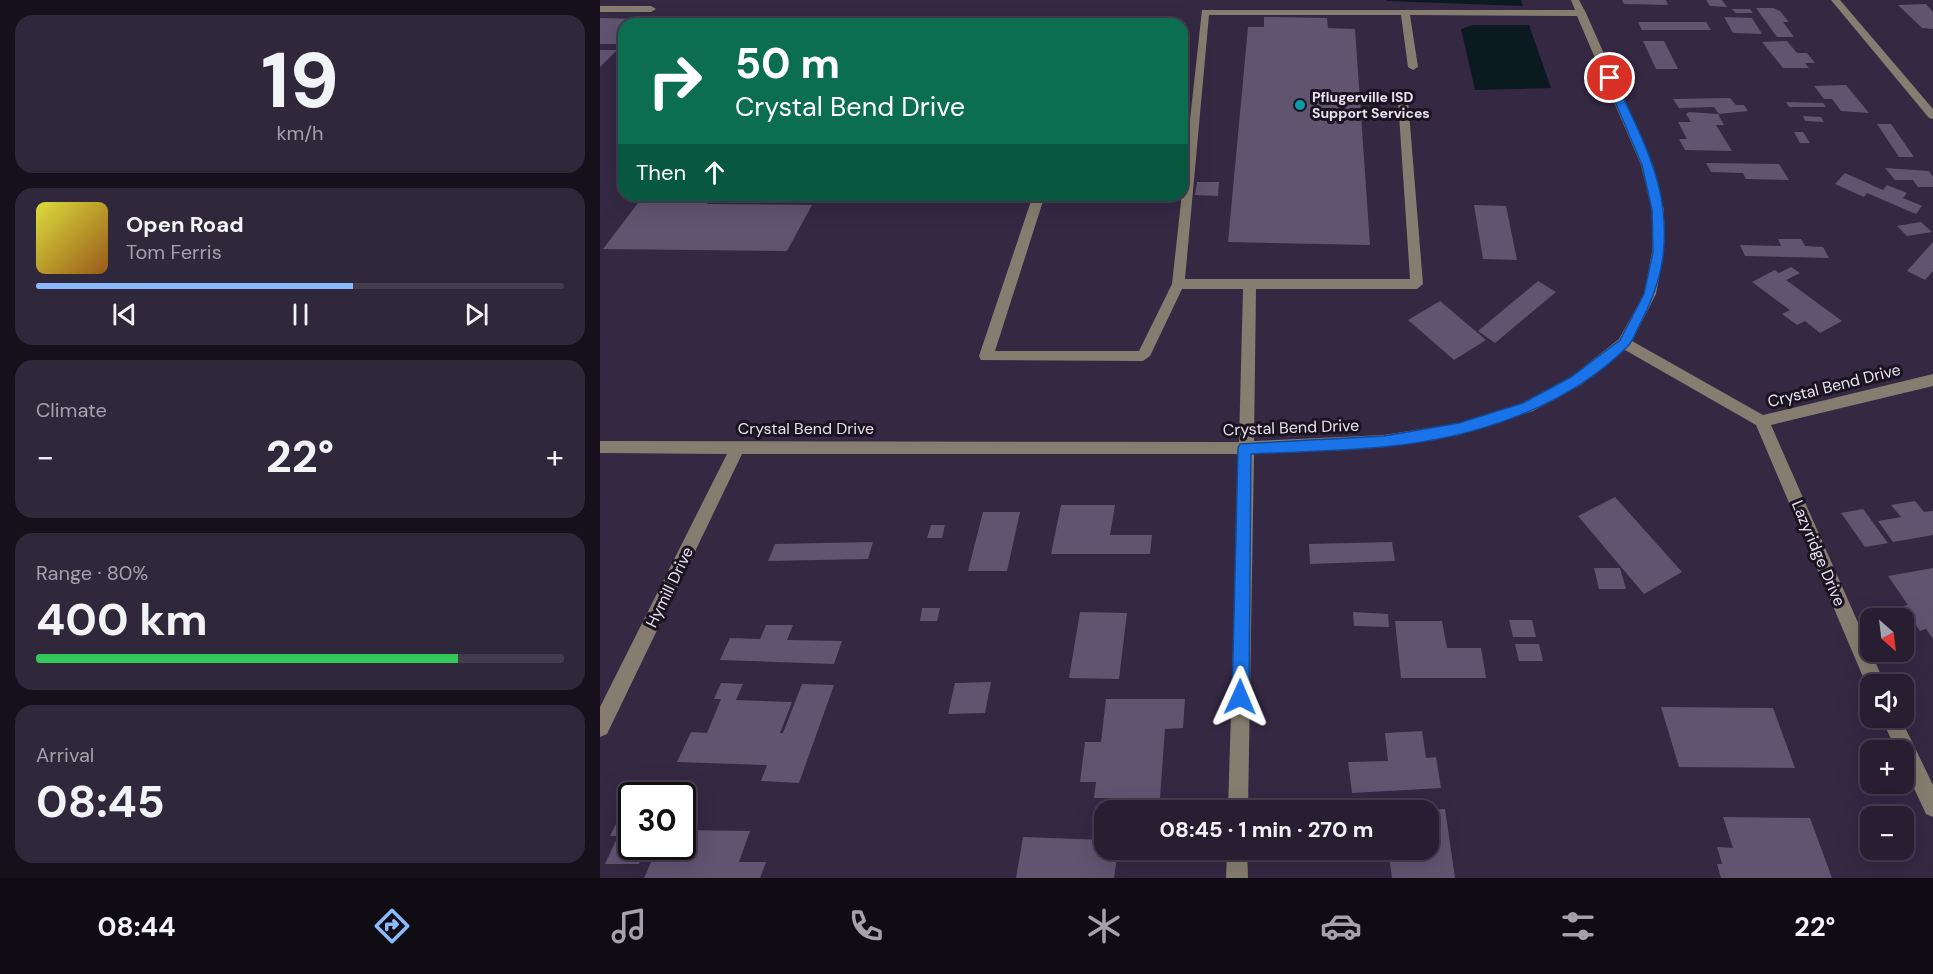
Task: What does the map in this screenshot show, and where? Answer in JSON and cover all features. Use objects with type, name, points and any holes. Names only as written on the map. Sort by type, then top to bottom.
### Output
[{"type":"street","points":[[1575,0],[1647,165],[1658,210],[1658,252],[1650,294],[1624,343]]},
{"type":"street","points":[[1835,0],[1933,116]]},
{"type":"street","points":[[600,9],[651,9]]},
{"type":"street","points":[[1188,161],[1205,12],[1581,14]]},
{"type":"street","points":[[1405,13],[1413,67]]},
{"type":"street","points":[[1178,284],[1417,284],[1403,100]]},
{"type":"street","points":[[1037,201],[986,356],[1143,356],[1178,284],[1184,201]]},
{"type":"street","points":[[1238,800],[1250,284]]},
{"type":"street","name":"Crystal Bend Drive","points":[[600,447],[1245,448],[1384,441],[1459,429],[1527,406],[1576,381],[1624,343],[1762,422],[1933,380]]},
{"type":"street","name":"Lazyridge Drive","points":[[1762,422],[1872,674]]},
{"type":"street","name":"Hymill Drive","points":[[600,727],[738,446]]},
{"type":"street","points":[[1895,728],[1933,807]]},
{"type":"street","points":[[1237,860],[1237,878]]},
{"type":"shaded area","points":[[1521,0],[1523,6],[1387,1]]},
{"type":"shaded area","points":[[1473,25],[1529,25],[1551,88],[1475,90],[1461,29]]},
{"type":"building","points":[[1622,0],[1666,0],[1668,5],[1624,4]]},
{"type":"building","points":[[1706,0],[1722,0],[1727,7],[1710,6]]},
{"type":"building","points":[[1926,4],[1933,12],[1933,29],[1922,28],[1898,5]]},
{"type":"building","points":[[1756,8],[1773,8],[1780,11],[1789,22],[1783,22],[1794,37],[1777,37]]},
{"type":"building","points":[[1732,9],[1750,9],[1753,13],[1736,13]]},
{"type":"building","name":"Pflugerville ISD Support Services","points":[[1264,17],[1327,18],[1328,28],[1355,29],[1370,245],[1228,242],[1248,27],[1264,27]]},
{"type":"building","points":[[1724,17],[1752,18],[1762,34],[1733,33]]},
{"type":"building","points":[[600,18],[618,18],[618,44],[600,44]]},
{"type":"building","points":[[1638,22],[1706,22],[1711,30],[1642,30]]},
{"type":"building","points":[[1643,41],[1664,41],[1678,69],[1656,69]]},
{"type":"building","points":[[1787,41],[1797,53],[1807,53],[1815,63],[1805,63],[1809,68],[1783,68],[1762,42]]},
{"type":"building","points":[[600,50],[617,50],[600,67]]},
{"type":"building","points":[[1846,85],[1869,113],[1841,111],[1832,99],[1824,99],[1814,86]]},
{"type":"building","points":[[1730,98],[1736,105],[1744,105],[1748,111],[1719,114],[1714,107],[1679,108],[1673,99]]},
{"type":"building","points":[[1786,102],[1823,103],[1826,107],[1789,107]]},
{"type":"building","points":[[1689,112],[1718,114],[1724,125],[1716,125],[1732,151],[1685,150],[1679,139],[1687,139],[1678,122],[1691,122],[1686,114]]},
{"type":"building","points":[[1803,116],[1821,117],[1824,122],[1805,121]]},
{"type":"building","points":[[1877,124],[1891,124],[1914,157],[1899,157]]},
{"type":"building","points":[[1794,132],[1803,132],[1810,143],[1800,143]]},
{"type":"building","points":[[1706,163],[1779,164],[1789,180],[1746,179],[1743,173],[1711,172]]},
{"type":"building","points":[[1885,168],[1929,171],[1933,177],[1933,187],[1918,187],[1913,180],[1895,180]]},
{"type":"building","points":[[1845,173],[1883,190],[1887,185],[1907,193],[1903,198],[1922,206],[1916,214],[1867,193],[1864,197],[1835,184]]},
{"type":"building","points":[[1197,182],[1219,182],[1218,196],[1195,195]]},
{"type":"building","points":[[682,201],[709,201],[707,204],[812,205],[787,251],[603,249],[638,203],[680,203]]},
{"type":"building","points":[[1474,205],[1506,206],[1517,260],[1483,259]]},
{"type":"building","points":[[1921,222],[1932,232],[1907,236],[1897,226]]},
{"type":"building","points":[[1778,239],[1801,239],[1805,246],[1823,247],[1829,258],[1745,256],[1740,245],[1781,246]]},
{"type":"building","points":[[1933,242],[1933,271],[1925,280],[1907,271]]},
{"type":"building","points":[[1791,267],[1800,273],[1786,280],[1842,321],[1820,333],[1805,321],[1797,325],[1782,314],[1790,310],[1752,282],[1775,270],[1779,273]]},
{"type":"building","points":[[1538,281],[1556,292],[1495,343],[1478,331]]},
{"type":"building","points":[[1440,301],[1486,340],[1454,360],[1408,320]]},
{"type":"building","points":[[1615,497],[1682,572],[1644,594],[1578,516]]},
{"type":"building","points":[[1915,501],[1924,512],[1933,511],[1933,535],[1893,542],[1878,521],[1901,517],[1891,505]]},
{"type":"building","points":[[1061,505],[1115,505],[1110,535],[1152,535],[1150,554],[1051,554]]},
{"type":"building","points":[[1863,509],[1888,543],[1865,547],[1841,513]]},
{"type":"building","points":[[983,512],[1020,512],[1007,571],[968,571]]},
{"type":"building","points":[[931,525],[945,525],[942,538],[927,538]]},
{"type":"building","points":[[873,542],[868,559],[768,561],[775,544]]},
{"type":"building","points":[[1392,542],[1395,561],[1310,564],[1309,544]]},
{"type":"building","points":[[1594,568],[1620,568],[1626,589],[1599,589]]},
{"type":"building","points":[[1933,568],[1933,639],[1926,629],[1920,631],[1914,622],[1914,608],[1904,608],[1903,606],[1908,605],[1888,576]]},
{"type":"building","points":[[922,608],[940,608],[937,621],[920,621]]},
{"type":"building","points":[[1080,612],[1127,613],[1119,679],[1069,678]]},
{"type":"building","points":[[1353,612],[1388,614],[1389,627],[1354,626]]},
{"type":"building","points":[[1509,620],[1532,620],[1536,637],[1513,637]]},
{"type":"building","points":[[1395,621],[1442,621],[1447,648],[1481,648],[1486,678],[1401,678]]},
{"type":"building","points":[[766,625],[793,625],[787,640],[842,641],[834,664],[720,660],[730,638],[760,639]]},
{"type":"building","points":[[1515,644],[1539,644],[1543,661],[1519,661]]},
{"type":"building","points":[[991,682],[985,713],[948,714],[955,683]]},
{"type":"building","points":[[721,683],[743,684],[736,700],[792,702],[780,733],[783,733],[802,684],[834,685],[799,783],[761,781],[767,765],[677,762],[691,732],[707,733],[721,699],[714,699]]},
{"type":"building","points":[[1106,699],[1185,699],[1183,728],[1165,729],[1160,798],[1094,798],[1096,782],[1080,782],[1085,742],[1101,742]]},
{"type":"building","points":[[1661,707],[1773,708],[1795,768],[1679,767]]},
{"type":"building","points":[[1422,731],[1426,758],[1436,757],[1441,788],[1352,793],[1348,762],[1388,761],[1385,733]]},
{"type":"building","points":[[1439,809],[1445,809],[1455,878],[1392,878],[1390,860],[1439,860]]},
{"type":"building","points":[[1723,817],[1810,818],[1832,878],[1721,878],[1717,864],[1722,864],[1717,847],[1733,848]]},
{"type":"building","points":[[617,822],[618,836],[610,836]]},
{"type":"building","points":[[696,830],[750,831],[739,862],[766,862],[760,878],[644,878],[652,860],[696,860]]},
{"type":"building","points":[[618,836],[618,860],[641,860],[639,864],[605,864]]},
{"type":"building","points":[[1023,837],[1094,840],[1094,860],[1116,860],[1114,878],[1016,878]]},
{"type":"place","name":"Pflugerville ISD Support Services","points":[[1300,105]]},
{"type":"route","points":[[1240,697],[1245,448],[1384,441],[1459,429],[1527,406],[1576,381],[1624,343],[1650,294],[1658,252],[1658,210],[1647,165],[1610,78]]}]
